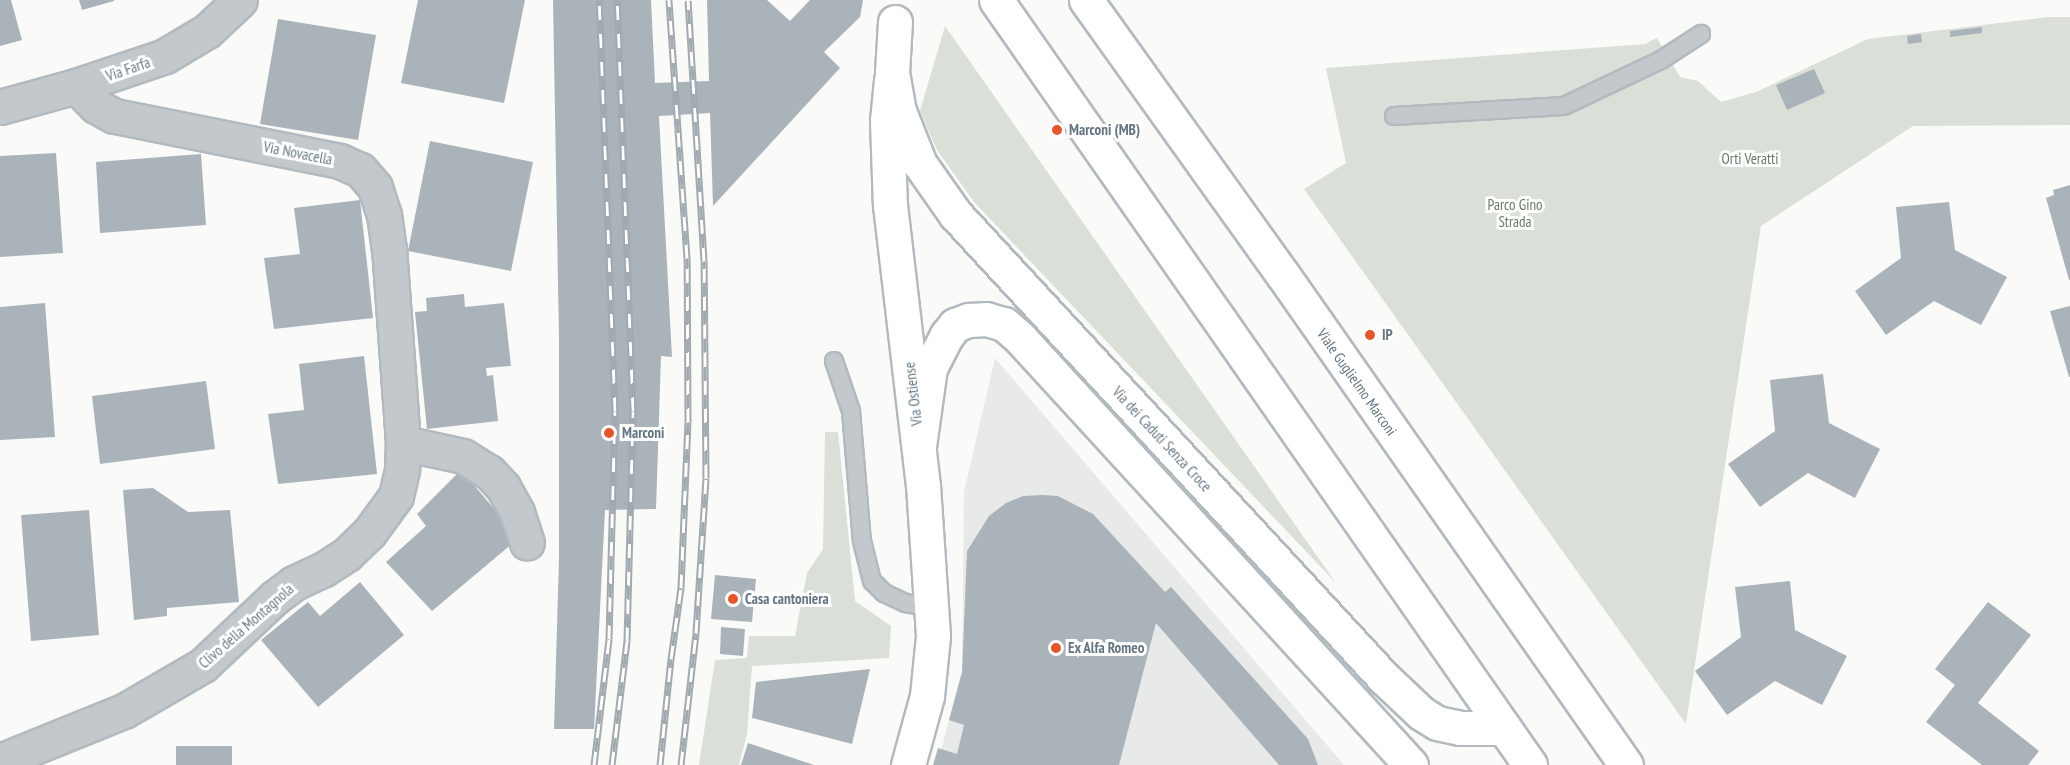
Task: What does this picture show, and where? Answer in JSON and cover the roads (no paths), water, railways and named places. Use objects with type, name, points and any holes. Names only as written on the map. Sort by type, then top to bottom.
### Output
[{"type":"main road","points":[[996,0],[1530,765]]},
{"type":"main road","name":"Viale Guglielmo Marconi","points":[[1088,1],[1626,765]]},
{"type":"main road","name":"Via Ostiense","points":[[895,21],[887,121],[890,205],[919,446],[933,636],[928,688],[908,765]]},
{"type":"main road","name":"Via dei Caduti Senza Croce","points":[[892,72],[896,99],[905,129],[920,164],[948,206],[1371,665],[1421,713],[1437,723],[1460,728],[1504,728]]},
{"type":"main road","points":[[919,446],[930,368],[947,335],[955,326],[969,320],[986,319],[1004,324],[1020,338],[1411,765]]},
{"type":"street","name":"Via Farfa","points":[[0,107],[76,86],[165,56],[207,31],[240,0]]},
{"type":"street","name":"Via Novacella","points":[[76,86],[96,105],[120,118],[340,161],[360,170],[375,187],[384,214],[403,443]]},
{"type":"street","points":[[403,443],[463,456],[489,472],[503,487],[527,542]]},
{"type":"street","name":"Clivo della Montagnola","points":[[0,761],[124,711],[165,690],[203,665],[280,593],[347,554],[369,533],[396,496],[403,443]]},
{"type":"lane","points":[[1394,116],[1564,106],[1661,60],[1701,34]]},
{"type":"lane","points":[[834,361],[851,411],[862,541],[872,581],[884,593],[905,603],[932,608]]},
{"type":"railway","points":[[594,765],[609,639],[615,411],[599,0]]},
{"type":"railway","points":[[612,765],[627,641],[633,411],[617,0]]},
{"type":"railway","points":[[660,765],[681,588],[688,422],[687,258],[669,0]]},
{"type":"railway","points":[[681,765],[696,633],[706,478],[704,261],[688,0]]},
{"type":"place","name":"Marconi (MB)","points":[[1057,130]]},
{"type":"place","name":"IP","points":[[1370,335]]},
{"type":"place","name":"Marconi","points":[[609,433]]},
{"type":"place","name":"Casa cantoniera","points":[[733,599]]},
{"type":"place","name":"Ex Alfa Romeo","points":[[1056,648]]},
{"type":"park label","name":"Orti Veratti","points":[[1750,159]]},
{"type":"park label","name":"Parco Gino Strada","points":[[1515,212]]}]
